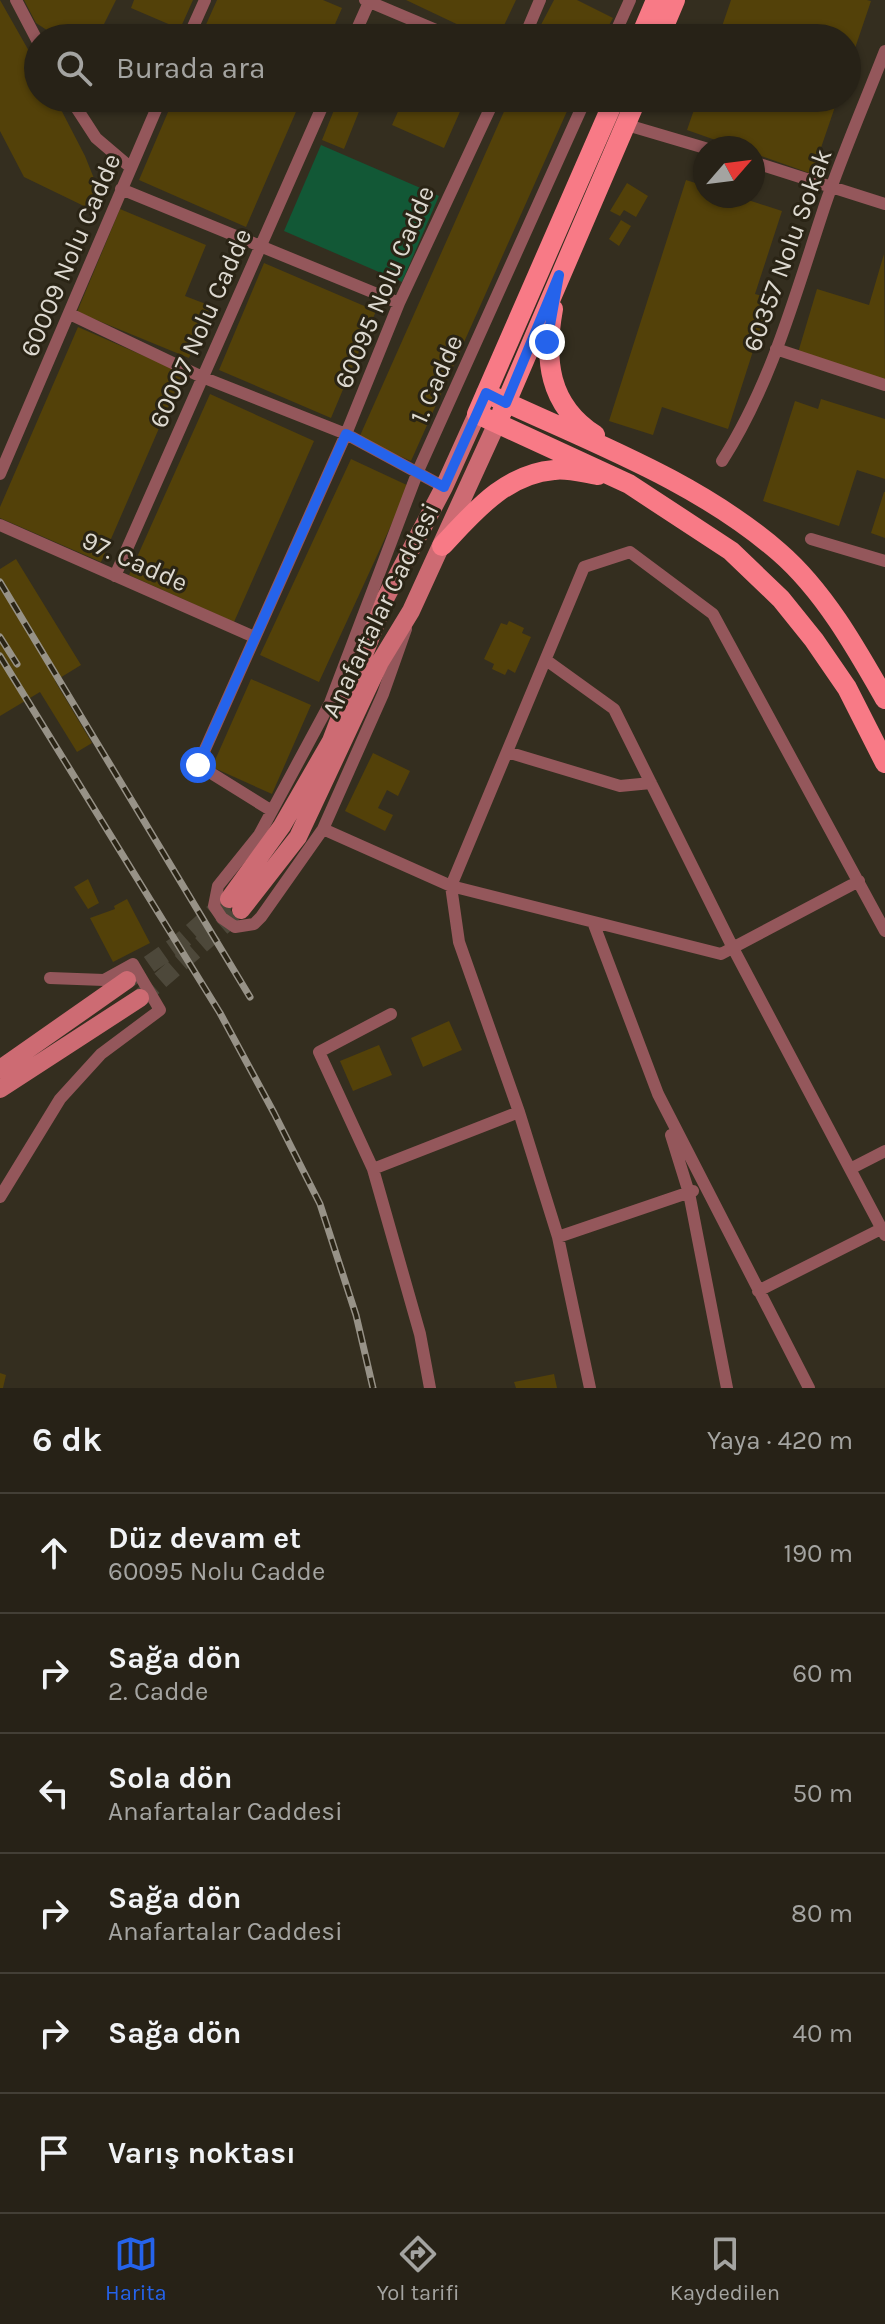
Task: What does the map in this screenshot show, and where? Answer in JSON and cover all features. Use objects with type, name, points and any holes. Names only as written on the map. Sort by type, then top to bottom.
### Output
[{"type":"main road","points":[[646,24],[656,0]]},
{"type":"main road","points":[[665,24],[675,0]]},
{"type":"main road","name":"Anafartalar Caddesi","points":[[603,112],[477,414],[444,487],[386,597],[331,741],[235,905],[298,837],[380,662],[411,611],[442,546],[632,112]]},
{"type":"main road","points":[[559,275],[547,342],[554,391],[579,424],[627,458]]},
{"type":"main road","points":[[486,393],[627,458],[703,498],[780,553],[826,606],[885,699]]},
{"type":"main road","points":[[477,414],[615,477],[731,551],[781,599],[847,688],[885,763]]},
{"type":"main road","points":[[442,546],[478,507],[520,478],[555,469],[615,477]]},
{"type":"main road","points":[[0,1069],[127,980]]},
{"type":"main road","points":[[0,1089],[140,998]]},
{"type":"street","points":[[16,0],[29,24]]},
{"type":"street","points":[[194,24],[205,0]]},
{"type":"street","points":[[530,24],[540,0]]},
{"type":"street","points":[[619,24],[630,0]]},
{"type":"street","points":[[359,24],[368,1],[422,24]]},
{"type":"street","name":"60357 Nolu Sokak","points":[[861,112],[885,51]]},
{"type":"street","points":[[79,112],[96,138],[130,167]]},
{"type":"street","name":"60009 Nolu Cadde","points":[[0,474],[155,112]]},
{"type":"street","name":"60007 Nolu Cadde","points":[[115,576],[320,112]]},
{"type":"street","name":"60095 Nolu Cadde","points":[[272,811],[198,765],[252,636],[346,434],[399,303],[488,112]]},
{"type":"street","name":"1. Cadde","points":[[323,829],[254,924],[235,927],[222,918],[214,906],[214,896],[272,811],[330,703],[418,471],[580,112]]},
{"type":"street","name":"60357 Nolu Sokak","points":[[722,461],[744,427],[776,349],[832,185],[861,112]]},
{"type":"street","points":[[627,125],[693,144]]},
{"type":"street","points":[[765,165],[885,204]]},
{"type":"street","points":[[121,189],[399,303]]},
{"type":"street","points":[[70,314],[202,377],[346,434],[444,487]]},
{"type":"street","points":[[776,349],[885,385]]},
{"type":"street","name":"97. Cadde","points":[[0,525],[252,636]]},
{"type":"street","points":[[811,539],[885,561]]},
{"type":"street","points":[[590,1388],[558,1237],[519,1112],[459,942],[451,886],[584,567],[630,552],[713,614],[885,931]]},
{"type":"street","points":[[411,611],[383,694],[323,829],[451,886],[721,954],[859,881]]},
{"type":"street","points":[[546,660],[614,709],[733,948],[883,1232],[758,1291]]},
{"type":"street","points":[[507,752],[620,786],[651,783]]},
{"type":"street","points":[[593,922],[658,1094],[689,1193],[727,1388]]},
{"type":"street","points":[[0,1197],[60,1099],[101,1054],[160,1010],[133,964],[104,980],[50,978]]},
{"type":"street","points":[[391,1014],[319,1052],[373,1169],[420,1334],[430,1388]]},
{"type":"street","points":[[658,1094],[809,1388]]},
{"type":"street","points":[[373,1169],[519,1112]]},
{"type":"street","points":[[850,1169],[885,1151]]},
{"type":"street","points":[[558,1237],[704,1188]]},
{"type":"green space","points":[[321,145],[439,196],[402,282],[284,231]]},
{"type":"building","points":[[0,0],[24,42],[24,112],[62,112],[99,191],[86,207],[24,177],[0,131]]},
{"type":"building","points":[[24,0],[116,0],[104,24],[36,23]]},
{"type":"building","points":[[134,0],[193,0],[182,24],[168,24],[131,8]]},
{"type":"building","points":[[217,0],[323,0],[342,8],[335,24],[206,24]]},
{"type":"building","points":[[406,0],[516,0],[505,24],[457,24]]},
{"type":"building","points":[[554,0],[577,0],[613,18],[610,24],[541,24]]},
{"type":"building","points":[[731,0],[871,1],[861,31],[861,24],[723,24]]},
{"type":"building","points":[[168,112],[296,112],[246,227],[139,180]]},
{"type":"building","points":[[333,112],[359,112],[344,149],[322,140]]},
{"type":"building","points":[[398,112],[460,112],[444,148],[392,125]]},
{"type":"building","points":[[504,112],[567,112],[411,461],[359,438]]},
{"type":"building","points":[[693,112],[833,112],[812,174],[765,157],[765,136],[704,136],[687,130]]},
{"type":"building","points":[[686,180],[693,182],[693,208],[765,208],[765,205],[782,211],[755,294],[770,298],[728,429],[662,407],[653,435],[609,421]]},
{"type":"building","points":[[627,183],[648,196],[636,217],[624,210],[620,216],[610,211]]},
{"type":"building","points":[[120,209],[206,245],[185,296],[211,306],[189,358],[77,312]]},
{"type":"building","points":[[621,220],[631,226],[619,246],[609,239]]},
{"type":"building","points":[[884,254],[885,382],[797,356],[817,289],[869,305]]},
{"type":"building","points":[[264,263],[376,311],[331,418],[219,370]]},
{"type":"building","points":[[78,327],[183,373],[101,562],[0,518],[0,507]]},
{"type":"building","points":[[210,394],[314,441],[234,622],[129,575]]},
{"type":"building","points":[[821,399],[885,419],[885,479],[857,470],[839,526],[763,501],[795,401],[818,409]]},
{"type":"building","points":[[351,459],[409,486],[319,682],[260,655]]},
{"type":"building","points":[[885,492],[885,538],[871,533]]},
{"type":"building","points":[[16,559],[81,665],[55,681],[92,743],[77,752],[40,692],[0,716],[0,569]]},
{"type":"building","points":[[509,621],[524,628],[522,633],[531,637],[515,673],[508,669],[505,675],[492,669],[494,664],[484,659],[501,623],[507,625]]},
{"type":"building","points":[[251,679],[311,705],[272,794],[212,767]]},
{"type":"building","points":[[373,753],[410,771],[398,796],[387,790],[378,808],[393,815],[385,831],[345,811]]},
{"type":"building","points":[[88,879],[99,903],[88,909],[74,887]]},
{"type":"building","points":[[127,899],[150,943],[113,962],[90,918],[115,909],[114,906]]},
{"type":"building","points":[[449,1021],[462,1050],[423,1067],[411,1038]]},
{"type":"building","points":[[379,1045],[392,1075],[353,1091],[340,1061]]},
{"type":"building","points":[[0,1373],[6,1375],[3,1388],[0,1388]]},
{"type":"building","points":[[554,1374],[557,1388],[516,1388],[514,1382]]},
{"type":"tunnel","points":[[127,980],[178,944],[229,899]]},
{"type":"tunnel","points":[[140,998],[241,910]]},
{"type":"railway","points":[[0,582],[250,997]]},
{"type":"railway","points":[[0,637],[17,664]]},
{"type":"railway","points":[[0,656],[220,1013],[274,1113],[320,1204],[356,1315],[373,1388]]},
{"type":"route","points":[[198,765],[252,636],[346,434],[444,487],[486,393],[506,403],[559,275],[547,342]]}]
